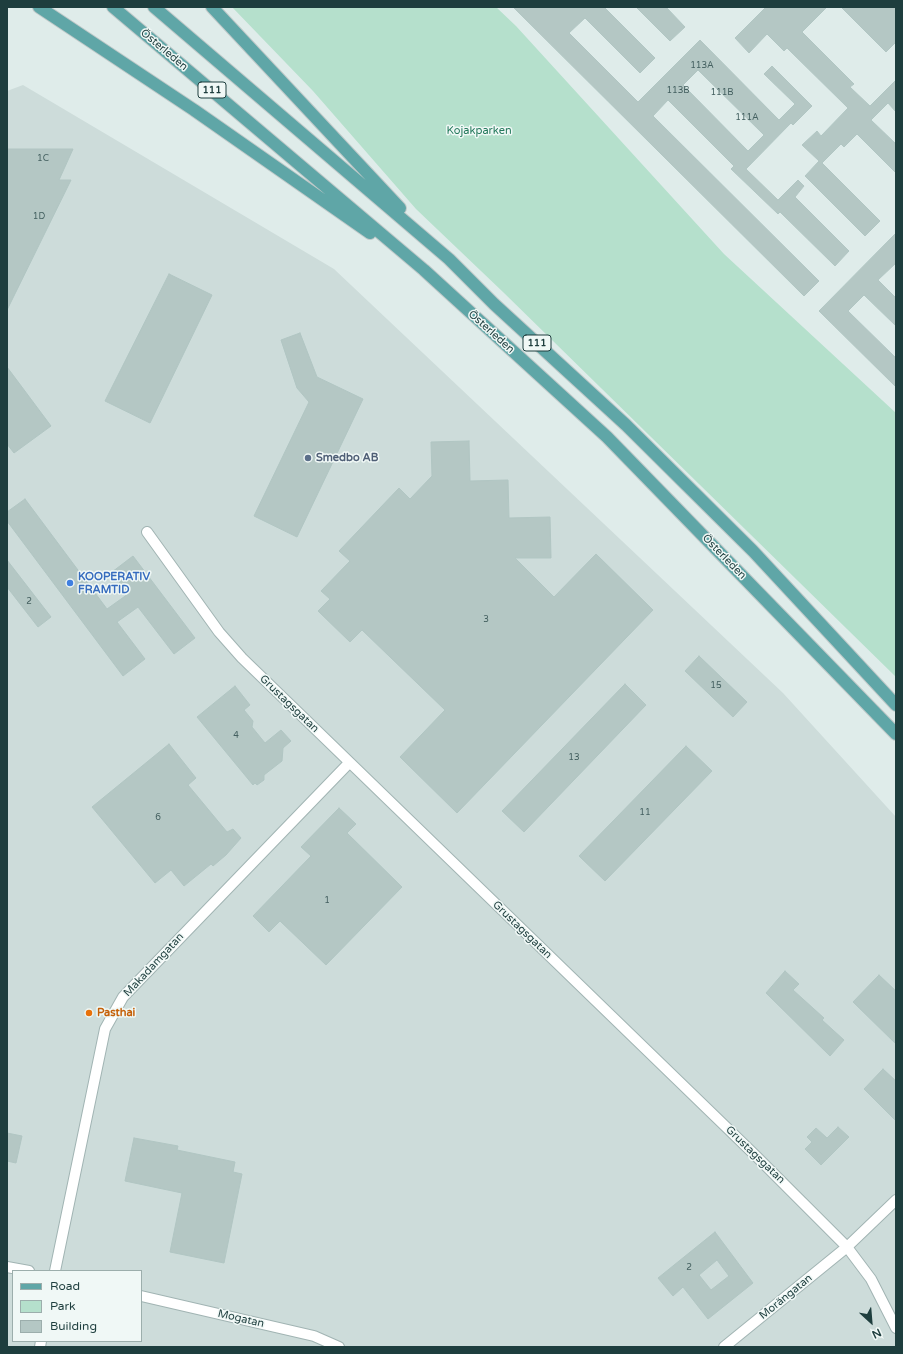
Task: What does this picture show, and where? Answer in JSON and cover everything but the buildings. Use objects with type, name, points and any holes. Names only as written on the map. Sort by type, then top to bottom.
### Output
[{"type":"main road","points":[[39,7],[200,115],[424,270]]},
{"type":"main road","name":"Österleden","points":[[113,7],[424,270],[607,437],[896,734]]},
{"type":"main road","name":"Österleden","points":[[154,7],[449,259],[494,304],[626,424],[753,551],[896,705]]},
{"type":"main road","points":[[212,7],[316,120],[449,259]]},
{"type":"street","name":"Grustagsgatan","points":[[147,532],[219,632],[242,658],[847,1247],[871,1279],[896,1328]]},
{"type":"street","name":"Makadamgatan","points":[[55,1270],[105,1029],[123,997],[349,763]]},
{"type":"street","name":"Morängatan","points":[[724,1347],[847,1247],[896,1200]]},
{"type":"street","points":[[7,1267],[24,1270]]},
{"type":"street","name":"Mogatan","points":[[142,1296],[314,1336],[339,1347]]},
{"type":"shaded area","points":[[23,85],[334,269],[783,693],[896,817],[896,1347],[7,1347],[7,91]]},
{"type":"green space","name":"Kojakparken","points":[[232,7],[496,7],[516,26],[724,254],[896,413],[896,677],[503,292],[416,209],[313,91]]},
{"type":"place","name":"Smedbo AB","points":[[308,458]]},
{"type":"place","name":"KOOPERATIV FRAMTID","points":[[70,583]]},
{"type":"place","name":"Pasthai","points":[[89,1013]]}]
